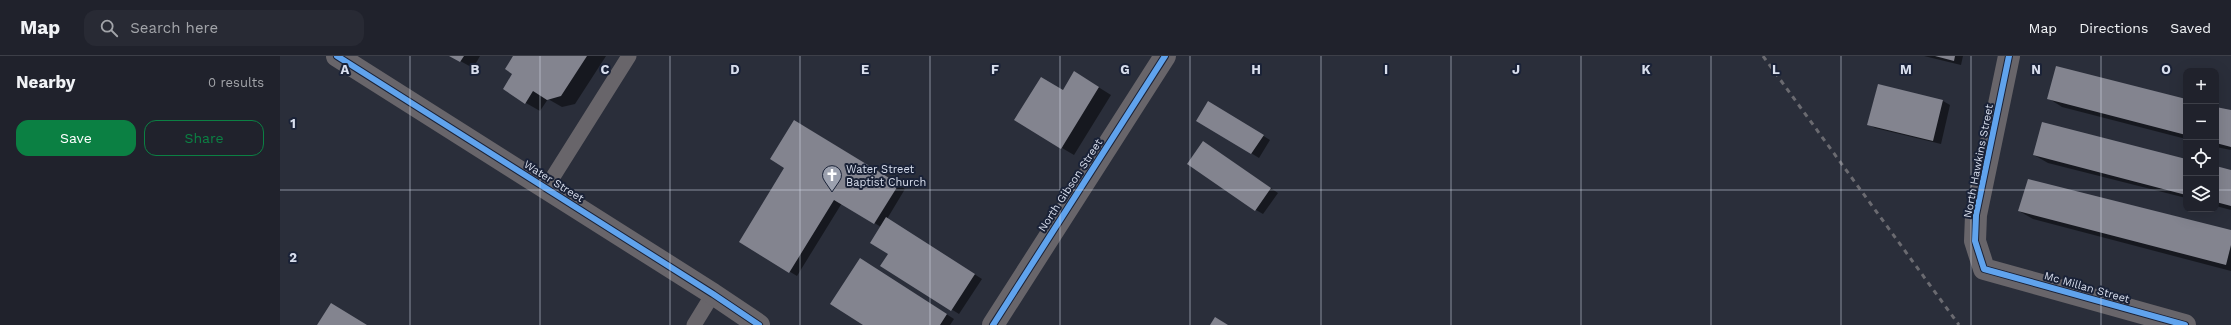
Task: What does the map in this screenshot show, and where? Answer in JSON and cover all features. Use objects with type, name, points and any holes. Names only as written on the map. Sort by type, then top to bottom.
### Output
[{"type":"street","name":"Water Street","points":[[337,56],[713,294],[759,325]]},
{"type":"street","name":"North Gibson Street","points":[[993,325],[1165,56]]},
{"type":"street","name":"North Hawkins Street","points":[[1984,269],[1975,241],[1976,215],[2009,56]]},
{"type":"street","name":"Mc Millan Street","points":[[1984,269],[2185,325]]},
{"type":"lane","points":[[546,188],[629,56]]},
{"type":"lane","points":[[694,325],[713,294]]},
{"type":"building","points":[[449,56],[464,56],[460,62]]},
{"type":"building","points":[[513,56],[587,56],[561,96],[547,100],[533,91],[525,104],[503,89],[512,74],[505,69]]},
{"type":"building","points":[[1935,56],[1955,56],[1954,61]]},
{"type":"building","points":[[2056,66],[2183,98],[2183,134],[2047,99]]},
{"type":"building","points":[[1074,71],[1099,87],[1061,149],[1014,120],[1041,77],[1063,90]]},
{"type":"building","points":[[1878,84],[1943,100],[1933,141],[1867,125]]},
{"type":"building","points":[[1208,101],[1264,135],[1251,154],[1196,121]]},
{"type":"building","points":[[2219,108],[2231,110],[2231,147],[2219,144]]},
{"type":"building","name":"Water Street Baptist Church","points":[[794,120],[899,184],[874,224],[834,200],[789,273],[739,242],[784,168],[770,159]]},
{"type":"building","points":[[2042,122],[2183,158],[2183,194],[2033,155]]},
{"type":"building","points":[[1203,141],[1271,188],[1255,211],[1187,164]]},
{"type":"building","points":[[2219,167],[2231,170],[2231,206],[2219,203]]},
{"type":"building","points":[[2028,179],[2231,230],[2231,245],[2226,265],[2018,211]]},
{"type":"building","points":[[886,217],[975,274],[951,311],[880,266],[888,254],[870,243]]},
{"type":"building","points":[[860,258],[947,314],[940,325],[863,325],[830,304]]},
{"type":"building","points":[[331,303],[367,325],[317,325]]},
{"type":"building","points":[[1215,317],[1228,325],[1210,325]]},
{"type":"railway","points":[[1763,56],[1959,325]]},
{"type":"cycle path","points":[[337,56],[713,294],[759,325]]},
{"type":"cycle path","points":[[993,325],[1165,56]]},
{"type":"cycle path","points":[[2009,56],[1976,215],[1975,241],[1984,269],[2185,325]]},
{"type":"place","name":"Water Street Baptist Church","points":[[832,192]]}]
